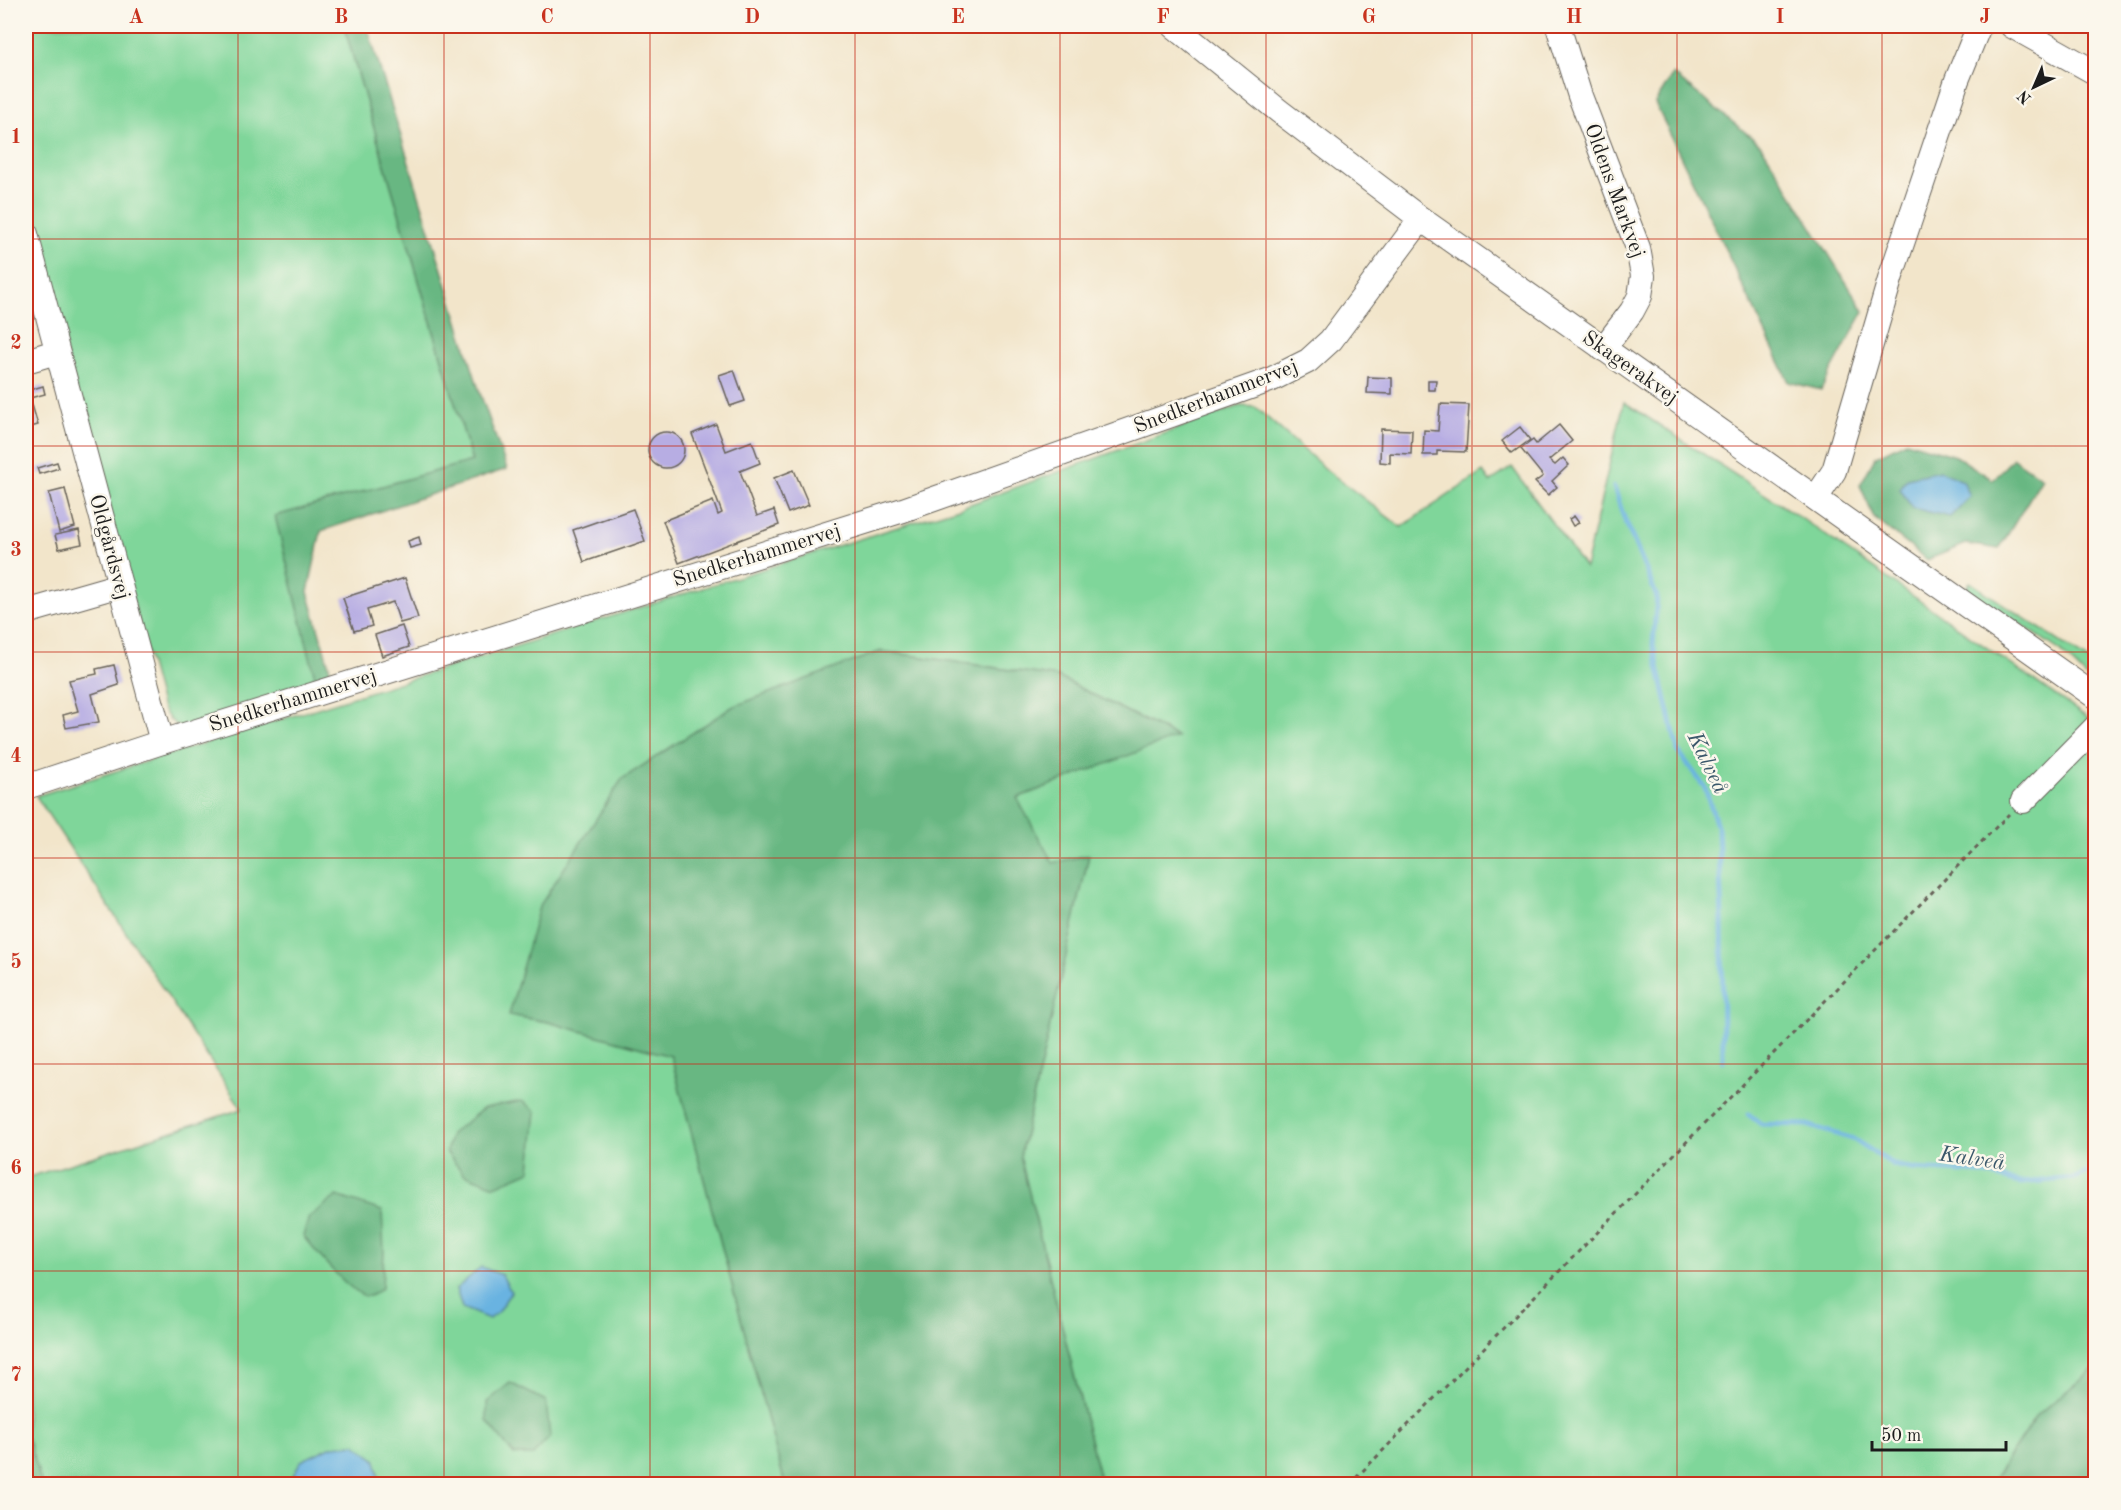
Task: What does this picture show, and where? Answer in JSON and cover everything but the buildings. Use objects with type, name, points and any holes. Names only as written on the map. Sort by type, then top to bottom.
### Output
[{"type":"street","name":"Skagerakvej","points":[[1174,26],[1279,111],[1421,219],[2096,697]]},
{"type":"street","name":"Oldens Markvej","points":[[1558,26],[1580,96],[1638,248],[1643,276],[1640,296],[1632,311],[1603,349]]},
{"type":"street","points":[[1816,498],[1834,471],[1891,276],[1957,80],[1979,26]]},
{"type":"street","points":[[2012,26],[2096,73]]},
{"type":"street","name":"Snedkerhammervej","points":[[26,787],[162,742],[903,510],[1270,380],[1308,361],[1331,340],[1421,219]]},
{"type":"street","name":"Oldgårdsvej","points":[[26,234],[162,742]]},
{"type":"street","points":[[26,361],[56,352]]},
{"type":"street","points":[[26,612],[120,585]]},
{"type":"street","points":[[2023,801],[2096,727]]},
{"type":"path","points":[[1350,1485],[2023,801]]},
{"type":"green space","points":[[26,26],[344,26],[472,461],[276,516],[317,685],[183,728],[170,719],[161,705],[26,204]]},
{"type":"green space","points":[[344,26],[367,26],[480,393],[507,469],[321,531],[308,592],[333,680],[317,685],[275,516],[472,461]]},
{"type":"green space","points":[[1673,74],[1761,145],[1864,311],[1821,390],[1789,382],[1655,103]]},
{"type":"green space","points":[[1624,402],[1798,516],[2095,723],[2095,1368],[2036,1416],[1991,1484],[1101,1484],[1020,1156],[1089,855],[1053,863],[1016,798],[1176,736],[1058,677],[881,651],[510,1015],[548,1022],[671,1056],[785,1484],[26,1484],[26,1178],[242,1109],[36,796],[962,507],[1240,406],[1255,407],[1328,471],[1401,527],[1483,472],[1490,482],[1512,467],[1585,568]]},
{"type":"green space","points":[[1906,441],[1956,456],[1993,480],[2013,458],[2042,478],[1999,549],[1966,544],[1927,560],[1874,518],[1860,485],[1876,456]]},
{"type":"green space","points":[[1970,582],[2095,665],[2095,686],[2059,650],[2000,610],[1963,594]]},
{"type":"green space","points":[[881,651],[1058,677],[1177,737],[1017,798],[1053,863],[1089,855],[1020,1156],[1101,1484],[785,1484],[671,1056],[548,1022],[509,1015],[539,907],[622,779],[732,707]]},
{"type":"green space","points":[[522,1101],[536,1111],[530,1171],[495,1186],[464,1174],[446,1152],[451,1134],[484,1108]]},
{"type":"green space","points":[[337,1196],[382,1211],[384,1253],[382,1288],[370,1296],[363,1295],[345,1282],[303,1236],[309,1217]]},
{"type":"green space","points":[[2095,1368],[2095,1484],[1991,1484],[2036,1416]]},
{"type":"green space","points":[[510,1383],[546,1401],[550,1437],[533,1455],[514,1455],[487,1421],[487,1402]]},
{"type":"green space","points":[[26,1436],[29,1443],[42,1484],[26,1484]]},
{"type":"water","points":[[1940,471],[1963,481],[1970,496],[1950,517],[1912,508],[1900,489],[1907,478]]},
{"type":"water","points":[[481,1267],[502,1275],[511,1292],[497,1313],[489,1319],[462,1308],[456,1289]]},
{"type":"water","points":[[355,1444],[376,1460],[379,1478],[372,1484],[289,1483],[301,1461],[332,1446]]},
{"type":"waterway","name":"Kalveå","points":[[1614,487],[1623,515],[1657,597],[1653,645],[1678,751],[1705,788],[1718,829],[1722,919],[1723,1062]]},
{"type":"waterway","name":"Kalveå","points":[[1748,1114],[1761,1124],[1807,1125],[1853,1139],[1894,1165],[1912,1169],[1983,1173],[2020,1183],[2075,1178],[2096,1169]]}]
